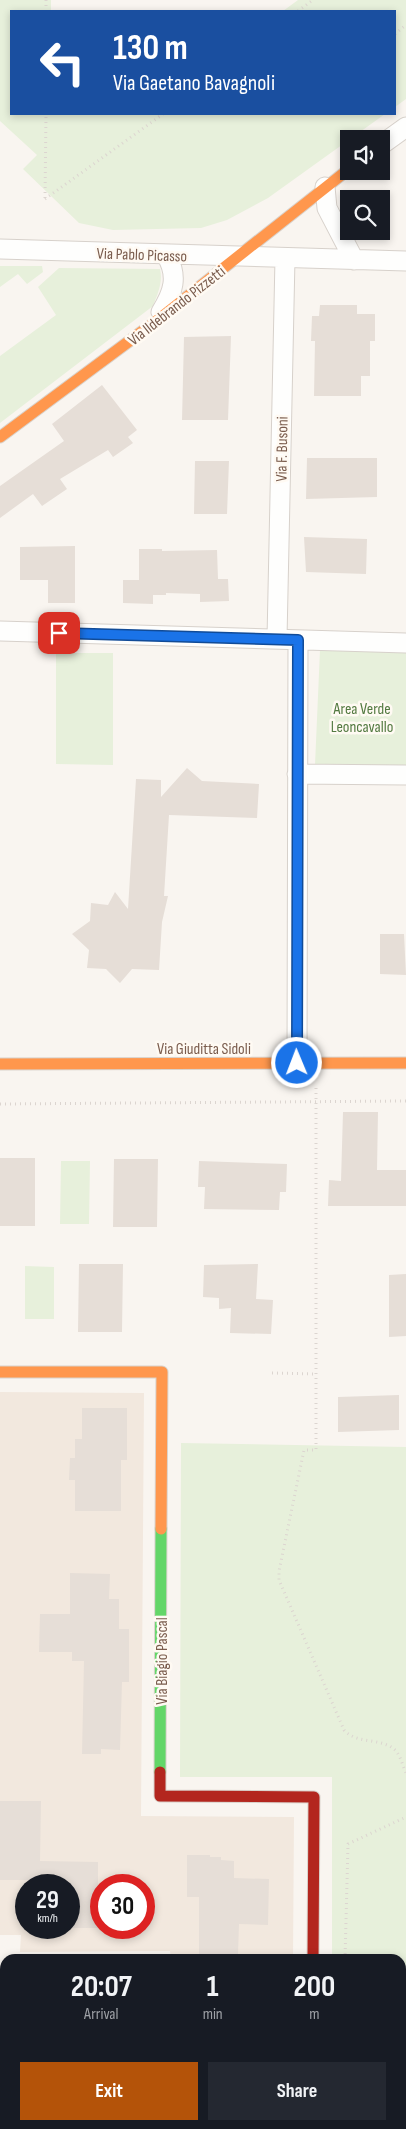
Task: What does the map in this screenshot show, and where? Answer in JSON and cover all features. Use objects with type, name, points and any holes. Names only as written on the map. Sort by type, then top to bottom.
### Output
[{"type":"street","points":[[390,139],[406,127]]},
{"type":"street","name":"Via Ildebrando Pizzetti","points":[[0,437],[155,322],[340,175]]},
{"type":"street","points":[[324,187],[327,208],[354,260]]},
{"type":"street","name":"Via Pablo Picasso","points":[[0,249],[237,257],[406,260]]},
{"type":"street","points":[[155,322],[172,293],[173,273],[166,255]]},
{"type":"street","name":"Via F. Busoni","points":[[277,639],[285,258]]},
{"type":"street","points":[[0,631],[406,643]]},
{"type":"street","points":[[297,1063],[298,640]]},
{"type":"street","points":[[297,774],[406,775]]},
{"type":"street","name":"Via Giuditta Sidoli","points":[[0,1065],[406,1063]]},
{"type":"street","name":"Via Biagio Pascal","points":[[0,1372],[162,1372],[160,1796],[314,1797],[313,1954]]},
{"type":"path","points":[[299,10],[313,0]]},
{"type":"path","points":[[396,33],[406,25]]},
{"type":"path","points":[[46,115],[45,199],[162,115]]},
{"type":"path","points":[[316,1063],[316,1450],[304,1450],[279,1570],[280,1584],[344,1730],[351,1736],[388,1746],[395,1750],[406,1774]]},
{"type":"path","points":[[0,1104],[406,1101]]},
{"type":"path","points":[[272,1373],[316,1374]]},
{"type":"path","points":[[345,1954],[348,1844],[406,1816]]},
{"type":"shaded area","points":[[0,1392],[144,1393],[141,1816],[294,1817],[293,1954],[170,1954],[170,1951],[20,1952],[21,1939],[80,1939],[80,1874],[15,1874],[15,1935],[0,1935]]},
{"type":"green space","points":[[0,0],[51,0],[51,10],[10,10],[10,115],[384,115],[363,130],[340,130],[340,146],[268,198],[227,220],[201,228],[113,230],[79,223],[23,169],[37,155],[0,121]]},
{"type":"green space","points":[[298,0],[406,0],[406,99],[396,106],[396,10],[284,10]]},
{"type":"green space","points":[[0,266],[42,266],[43,272],[27,284],[18,274],[0,287]]},
{"type":"green space","points":[[59,268],[160,269],[161,274],[153,306],[0,423],[0,356],[56,315],[38,287]]},
{"type":"green space","name":"Area Verde Leoncavallo","points":[[320,650],[406,652],[406,765],[315,765]]},
{"type":"green space","points":[[56,653],[113,653],[113,765],[56,764]]},
{"type":"green space","points":[[61,1161],[90,1161],[89,1224],[60,1224]]},
{"type":"green space","points":[[25,1266],[54,1267],[54,1319],[25,1319]]},
{"type":"green space","points":[[181,1443],[406,1447],[406,1954],[332,1954],[332,1777],[180,1777]]},
{"type":"building","points":[[320,305],[357,305],[357,314],[375,314],[375,341],[370,341],[370,376],[361,376],[361,396],[314,396],[315,341],[311,341],[312,316],[319,316]]},
{"type":"building","points":[[231,336],[228,420],[182,420],[184,337]]},
{"type":"building","points":[[102,385],[137,430],[128,437],[133,443],[113,457],[108,450],[60,479],[67,489],[42,506],[33,494],[0,518],[0,486],[64,441],[52,424]]},
{"type":"building","points":[[307,458],[377,458],[377,497],[306,499]]},
{"type":"building","points":[[195,461],[229,461],[227,514],[194,514]]},
{"type":"building","points":[[304,537],[367,539],[366,574],[306,572]]},
{"type":"building","points":[[75,546],[75,603],[48,603],[48,580],[20,580],[20,547]]},
{"type":"building","points":[[139,549],[162,549],[162,551],[217,550],[218,579],[228,579],[229,601],[200,602],[200,594],[166,593],[166,595],[153,595],[153,604],[123,603],[123,580],[139,580]]},
{"type":"building","points":[[187,768],[202,781],[259,784],[257,818],[169,815],[164,896],[168,896],[162,922],[159,970],[132,969],[120,983],[106,969],[87,968],[89,950],[72,934],[90,921],[91,903],[108,905],[115,892],[128,909],[136,779],[161,780],[161,797]]},
{"type":"building","points":[[380,934],[404,934],[406,975],[380,974]]},
{"type":"building","points":[[343,1112],[378,1112],[377,1170],[406,1170],[406,1206],[328,1206],[329,1180],[341,1181]]},
{"type":"building","points":[[0,1158],[35,1158],[35,1226],[0,1226]]},
{"type":"building","points":[[114,1159],[158,1159],[157,1227],[113,1227]]},
{"type":"building","points":[[199,1161],[287,1164],[286,1192],[280,1192],[279,1210],[204,1209],[205,1187],[198,1187]]},
{"type":"building","points":[[79,1264],[123,1264],[122,1332],[78,1332]]},
{"type":"building","points":[[258,1264],[256,1299],[273,1300],[271,1334],[230,1333],[231,1308],[219,1309],[219,1298],[203,1297],[204,1265]]},
{"type":"building","points":[[406,1274],[406,1336],[389,1337],[389,1275]]},
{"type":"building","points":[[399,1395],[399,1430],[338,1432],[338,1397]]},
{"type":"building","points":[[82,1408],[127,1408],[127,1460],[121,1460],[121,1511],[75,1511],[75,1480],[69,1480],[70,1458],[75,1458],[75,1439],[82,1439]]},
{"type":"building","points":[[70,1573],[110,1574],[109,1599],[119,1599],[119,1629],[129,1629],[129,1682],[122,1682],[120,1750],[101,1749],[101,1754],[82,1754],[84,1661],[72,1661],[72,1652],[39,1652],[40,1614],[70,1614]]},
{"type":"building","points":[[0,1801],[41,1801],[40,1861],[98,1862],[98,1874],[90,1874],[90,1928],[80,1928],[80,1874],[15,1874],[15,1880],[0,1880]]},
{"type":"building","points":[[187,1855],[210,1855],[210,1857],[221,1857],[221,1860],[234,1861],[234,1878],[269,1879],[268,1925],[239,1924],[238,1954],[199,1954],[199,1897],[187,1897]]},
{"type":"traffic: fast","points":[[160,1772],[161,1529]]},
{"type":"traffic: slow","points":[[0,437],[155,322],[340,176]]},
{"type":"traffic: slow","points":[[0,1064],[406,1063]]},
{"type":"traffic: slow","points":[[0,1372],[162,1372],[161,1529]]},
{"type":"traffic: jam","points":[[160,1772],[160,1796],[314,1797],[313,1954]]},
{"type":"route","points":[[59,633],[298,640],[297,1063]]}]
